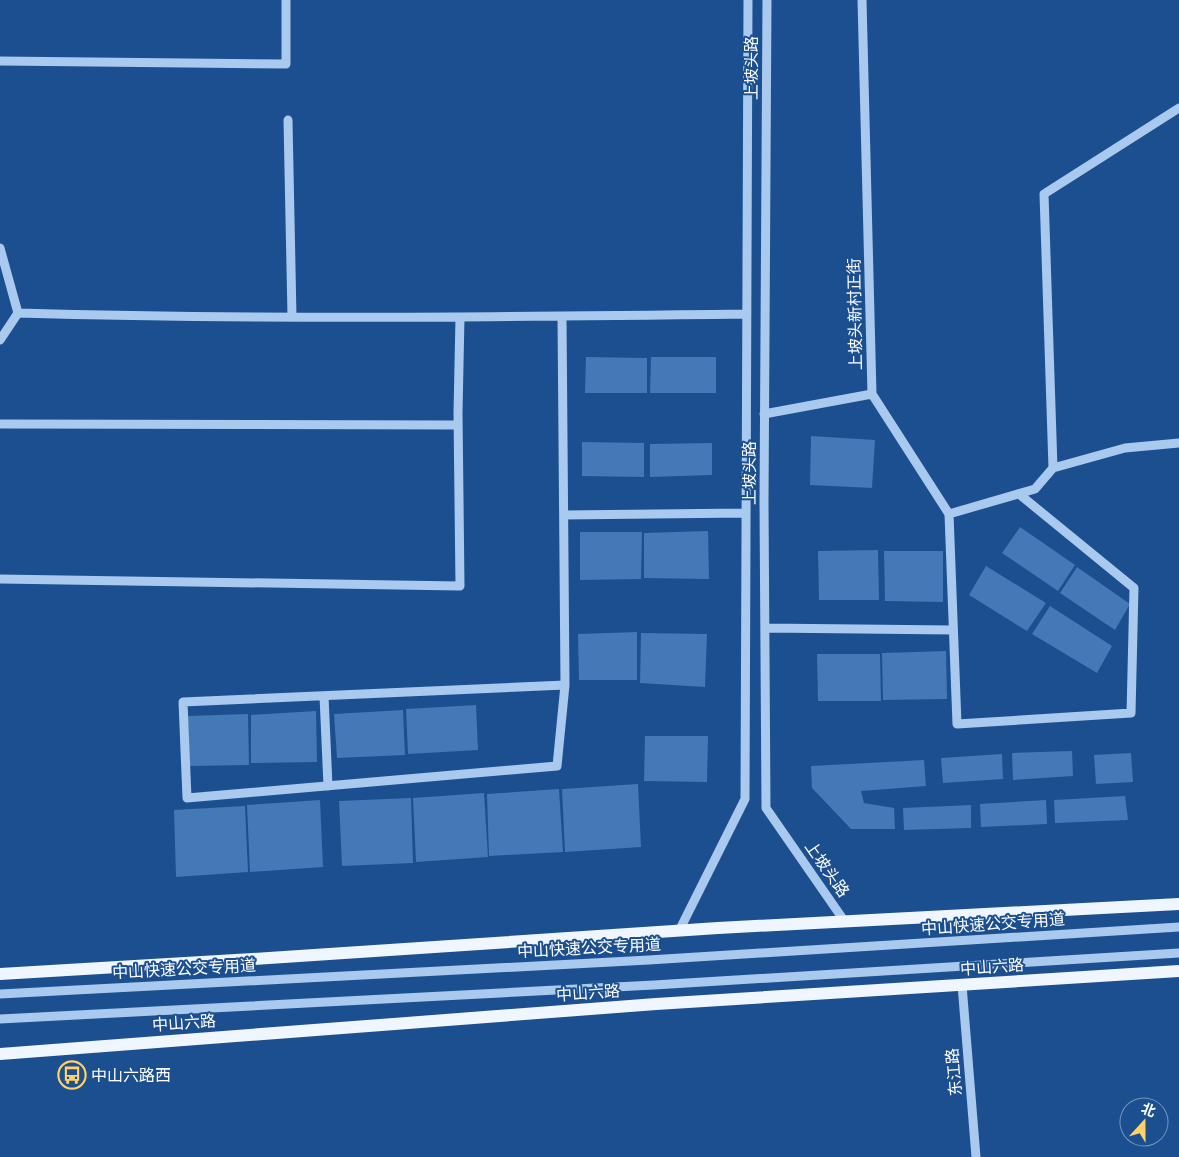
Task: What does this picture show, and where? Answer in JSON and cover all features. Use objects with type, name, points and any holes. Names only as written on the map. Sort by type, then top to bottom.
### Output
[{"type":"main road","points":[[0,974],[679,931],[1179,904]]},
{"type":"main road","name":"中山六路","points":[[0,1054],[636,1006],[1179,971]]},
{"type":"street","points":[[0,61],[286,64],[286,0]]},
{"type":"street","name":"上坡头路","points":[[679,931],[745,799],[748,0]]},
{"type":"street","name":"上坡头路","points":[[767,0],[764,414],[766,808],[845,922]]},
{"type":"street","name":"上坡头新村正街","points":[[862,0],[872,394]]},
{"type":"street","points":[[1053,468],[1044,194],[1179,108]]},
{"type":"street","points":[[288,120],[292,317]]},
{"type":"street","points":[[0,248],[18,313],[0,340]]},
{"type":"street","points":[[18,313],[124,316],[460,318],[747,314]]},
{"type":"street","points":[[562,316],[565,685],[557,766],[187,798],[183,702],[565,685]]},
{"type":"street","points":[[0,580],[460,586],[458,424],[460,318]]},
{"type":"street","points":[[764,414],[872,394],[949,514],[956,724],[1131,713],[1134,588],[1019,494]]},
{"type":"street","points":[[0,424],[458,424]]},
{"type":"street","points":[[949,514],[1035,490],[1053,468],[1125,448],[1179,443]]},
{"type":"street","points":[[564,515],[745,513]]},
{"type":"street","points":[[765,628],[953,630]]},
{"type":"street","points":[[324,696],[328,786]]},
{"type":"street","name":"中山快速公交专用道","points":[[0,994],[649,960],[1179,927]]},
{"type":"street","points":[[0,1019],[654,985],[1179,953]]},
{"type":"street","name":"东江路","points":[[962,985],[976,1157]]},
{"type":"building","points":[[586,357],[647,358],[647,393],[585,393]]},
{"type":"building","points":[[651,357],[716,357],[716,393],[650,393]]},
{"type":"building","points":[[811,436],[875,440],[872,488],[810,485]]},
{"type":"building","points":[[582,442],[644,443],[644,477],[582,476]]},
{"type":"building","points":[[712,443],[712,475],[650,477],[650,444]]},
{"type":"building","points":[[1020,527],[1075,565],[1058,591],[1002,553]]},
{"type":"building","points":[[708,531],[709,579],[644,578],[644,533]]},
{"type":"building","points":[[580,532],[642,532],[641,579],[580,580]]},
{"type":"building","points":[[878,550],[879,600],[819,600],[818,551]]},
{"type":"building","points":[[884,551],[943,551],[943,602],[885,601]]},
{"type":"building","points":[[986,566],[1046,603],[1027,631],[969,595]]},
{"type":"building","points":[[1077,567],[1130,604],[1115,630],[1060,593]]},
{"type":"building","points":[[1050,606],[1112,646],[1097,673],[1032,634]]},
{"type":"building","points":[[637,632],[637,680],[579,680],[578,634]]},
{"type":"building","points":[[641,633],[707,634],[705,687],[640,683]]},
{"type":"building","points":[[946,651],[947,699],[883,700],[882,653]]},
{"type":"building","points":[[817,654],[880,654],[881,701],[818,701]]},
{"type":"building","points":[[476,705],[478,750],[408,754],[406,709]]},
{"type":"building","points":[[403,710],[405,755],[337,758],[334,714]]},
{"type":"building","points":[[316,711],[317,762],[251,763],[251,715]]},
{"type":"building","points":[[248,714],[249,765],[189,766],[188,716]]},
{"type":"building","points":[[645,736],[708,736],[707,782],[644,781]]},
{"type":"building","points":[[1072,751],[1073,776],[1013,780],[1012,753]]},
{"type":"building","points":[[1131,753],[1133,782],[1096,784],[1094,755]]},
{"type":"building","points":[[1002,754],[1003,779],[943,783],[941,758]]},
{"type":"building","points":[[924,760],[926,786],[861,791],[864,803],[894,808],[895,829],[851,829],[812,788],[811,766]]},
{"type":"building","points":[[638,784],[641,847],[565,852],[562,789]]},
{"type":"building","points":[[559,789],[563,852],[489,856],[487,794]]},
{"type":"building","points":[[484,793],[488,857],[416,862],[413,798]]},
{"type":"building","points":[[1125,796],[1128,820],[1055,823],[1054,800]]},
{"type":"building","points":[[411,798],[413,863],[342,866],[339,801]]},
{"type":"building","points":[[320,800],[323,867],[250,872],[247,805]]},
{"type":"building","points":[[1046,800],[1047,824],[981,827],[980,804]]},
{"type":"building","points":[[971,805],[971,828],[904,830],[903,808]]},
{"type":"building","points":[[245,806],[248,872],[176,877],[174,810]]},
{"type":"place","name":"中山六路西","points":[[72,1075]]}]
